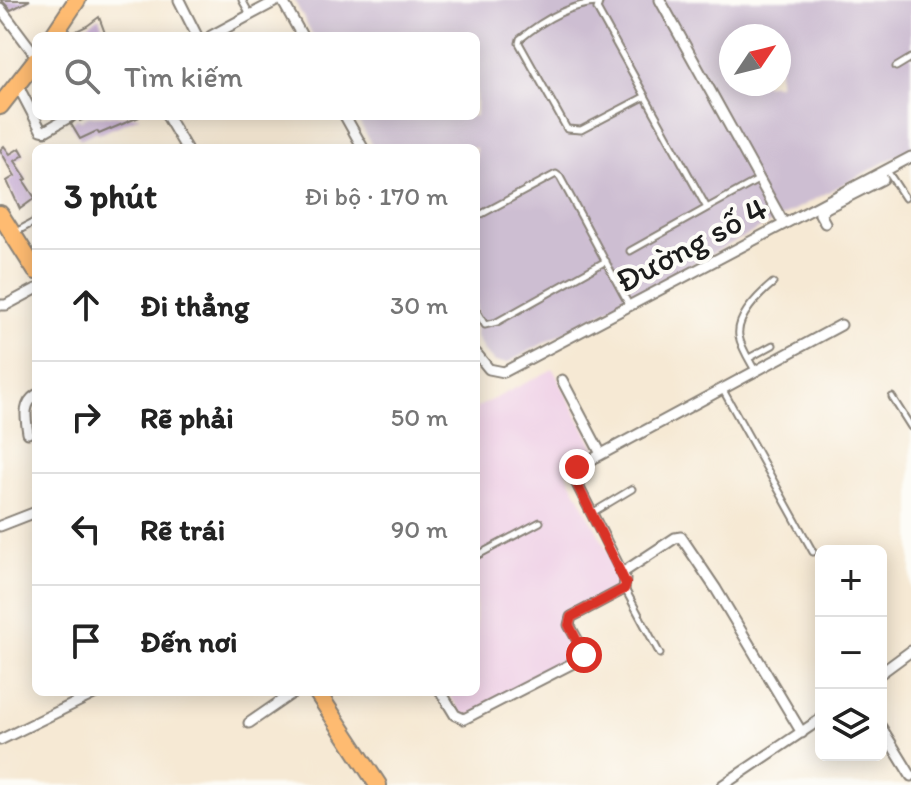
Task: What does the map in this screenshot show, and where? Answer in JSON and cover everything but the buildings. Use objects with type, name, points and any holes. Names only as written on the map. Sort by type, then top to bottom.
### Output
[{"type":"highway","points":[[56,32],[77,0]]},
{"type":"highway","points":[[0,106],[32,63]]},
{"type":"highway","points":[[0,214],[32,265]]},
{"type":"highway","points":[[320,696],[378,785]]},
{"type":"street","points":[[179,0],[195,32]]},
{"type":"street","points":[[218,32],[280,0],[300,32]]},
{"type":"street","points":[[660,0],[784,224]]},
{"type":"street","points":[[0,8],[32,52]]},
{"type":"street","points":[[17,84],[32,113]]},
{"type":"street","points":[[36,120],[41,130],[45,131],[64,120]]},
{"type":"street","points":[[169,120],[184,144]]},
{"type":"street","points":[[347,120],[361,144]]},
{"type":"street","name":"Đường số 4","points":[[480,360],[495,372],[504,372],[911,157]]},
{"type":"street","points":[[825,223],[820,214],[826,208],[911,164]]},
{"type":"street","points":[[0,305],[32,291]]},
{"type":"street","points":[[443,696],[455,715],[464,719],[581,659],[583,650],[569,625],[571,617],[624,589],[626,584],[622,573],[572,472],[841,325]]},
{"type":"street","points":[[562,380],[601,454]]},
{"type":"street","points":[[28,433],[26,409],[32,397]]},
{"type":"street","points":[[0,526],[32,514]]},
{"type":"street","points":[[622,573],[681,537],[716,589],[802,733]]},
{"type":"street","points":[[887,669],[911,651]]},
{"type":"street","points":[[0,740],[81,696]]},
{"type":"street","points":[[249,723],[288,696]]},
{"type":"street","points":[[723,785],[815,723]]},
{"type":"street","points":[[887,737],[911,776]]},
{"type":"lane","points":[[242,0],[250,15]]},
{"type":"lane","points":[[644,97],[581,130],[567,129],[519,43],[520,39],[570,8],[599,1],[597,9],[707,208]]},
{"type":"lane","points":[[896,67],[911,58]]},
{"type":"lane","points":[[480,215],[556,174],[629,306]]},
{"type":"lane","points":[[890,175],[905,198]]},
{"type":"lane","points":[[630,251],[759,179]]},
{"type":"lane","points":[[13,234],[32,223]]},
{"type":"lane","points":[[480,317],[485,325],[497,322],[606,261]]},
{"type":"lane","points":[[756,372],[740,338],[740,330],[754,299],[773,283]]},
{"type":"lane","points":[[749,358],[773,345]]},
{"type":"lane","points":[[723,390],[813,552]]},
{"type":"lane","points":[[892,397],[911,427]]},
{"type":"lane","points":[[592,513],[632,489]]},
{"type":"lane","points":[[480,554],[540,522]]},
{"type":"lane","points":[[624,589],[660,654]]},
{"type":"shaded area","points":[[294,0],[911,0],[911,148],[507,363],[495,362],[480,344],[480,144],[372,144],[358,120],[480,120],[480,32],[311,32]]},
{"type":"shaded area","points":[[553,369],[597,453],[565,470],[624,582],[623,586],[563,620],[581,654],[470,715],[462,714],[451,696],[480,696],[480,406]]},
{"type":"route","points":[[577,467],[572,472],[573,476],[626,584],[624,589],[569,620],[584,655]]}]
